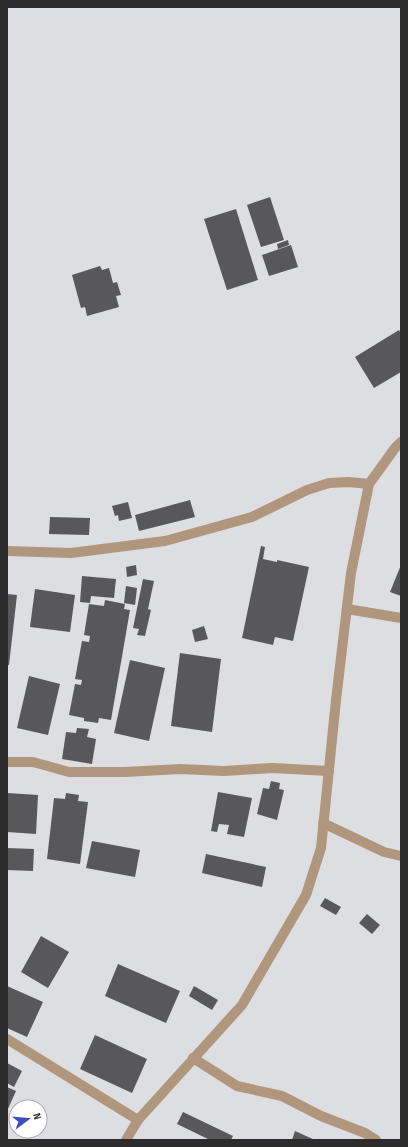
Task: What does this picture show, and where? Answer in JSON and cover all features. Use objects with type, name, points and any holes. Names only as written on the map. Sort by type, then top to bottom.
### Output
[{"type":"street","points":[[126,1140],[138,1120],[242,1004],[306,895],[321,848],[351,573],[369,484],[401,442]]},
{"type":"street","points":[[7,551],[71,553],[165,541],[252,517],[307,490],[329,483],[349,482],[369,484]]},
{"type":"street","points":[[347,609],[401,618]]},
{"type":"street","points":[[7,762],[33,762],[69,772],[125,772],[180,769],[224,771],[272,768],[329,770]]},
{"type":"street","points":[[324,823],[384,852],[401,856]]},
{"type":"street","points":[[7,1039],[138,1120]]},
{"type":"street","points":[[193,1058],[237,1086],[282,1096],[321,1116],[365,1133],[376,1140]]},
{"type":"building","points":[[270,197],[284,240],[261,247],[247,205]]},
{"type":"building","points":[[236,209],[258,280],[227,290],[204,219]]},
{"type":"building","points":[[288,240],[289,245],[278,249],[277,244]]},
{"type":"building","points":[[291,245],[298,267],[269,276],[262,255]]},
{"type":"building","points":[[100,266],[102,270],[109,268],[113,283],[117,282],[121,295],[116,296],[119,307],[87,316],[85,307],[81,308],[72,275]]},
{"type":"building","points":[[399,330],[401,334],[401,372],[374,388],[355,357]]},
{"type":"building","points":[[190,500],[195,517],[139,531],[135,515]]},
{"type":"building","points":[[128,502],[132,518],[119,521],[118,515],[115,516],[112,506]]},
{"type":"building","points":[[50,517],[90,518],[89,535],[49,534]]},
{"type":"building","points":[[261,546],[265,547],[263,559],[277,562],[277,560],[309,567],[293,641],[275,637],[273,645],[242,638]]},
{"type":"building","points":[[136,565],[137,575],[127,577],[126,567]]},
{"type":"building","points":[[401,565],[401,596],[390,592]]},
{"type":"building","points":[[82,576],[116,579],[114,598],[91,596],[90,603],[80,602]]},
{"type":"building","points":[[143,579],[154,581],[148,609],[151,610],[145,636],[137,635],[139,629],[133,628]]},
{"type":"building","points":[[126,586],[137,588],[135,605],[124,603]]},
{"type":"building","points":[[35,589],[75,595],[70,632],[30,627]]},
{"type":"building","points":[[7,594],[17,595],[9,665],[7,665]]},
{"type":"building","points":[[105,600],[125,604],[124,609],[130,610],[111,720],[99,718],[98,723],[84,721],[84,718],[69,715],[75,684],[81,685],[82,680],[75,679],[82,641],[89,642],[90,636],[84,635],[89,604],[104,606]]},
{"type":"building","points":[[204,626],[208,639],[195,642],[192,630]]},
{"type":"building","points":[[180,653],[221,659],[212,732],[171,726]]},
{"type":"building","points":[[130,660],[165,668],[149,741],[114,733]]},
{"type":"building","points":[[29,676],[60,684],[48,735],[17,728]]},
{"type":"building","points":[[77,728],[89,729],[87,737],[96,739],[92,764],[62,759],[66,732],[76,733]]},
{"type":"building","points":[[271,781],[280,783],[279,789],[284,790],[277,820],[257,814],[263,788],[269,789]]},
{"type":"building","points":[[218,792],[252,798],[244,837],[227,834],[229,825],[219,824],[217,832],[211,831]]},
{"type":"building","points":[[7,793],[38,795],[36,834],[7,832]]},
{"type":"building","points":[[66,793],[79,795],[78,801],[88,802],[80,864],[47,859],[54,798],[65,799]]},
{"type":"building","points":[[92,841],[140,850],[135,877],[86,868]]},
{"type":"building","points":[[7,848],[34,849],[33,871],[7,870]]},
{"type":"building","points":[[206,854],[266,867],[262,887],[202,873]]},
{"type":"building","points":[[325,898],[341,907],[336,915],[320,906]]},
{"type":"building","points":[[367,914],[380,925],[372,934],[359,923]]},
{"type":"building","points":[[41,936],[69,952],[48,988],[21,972]]},
{"type":"building","points":[[118,964],[180,991],[166,1023],[105,996]]},
{"type":"building","points":[[7,986],[43,1002],[27,1037],[7,1028]]},
{"type":"building","points":[[194,986],[218,1000],[212,1010],[189,996]]},
{"type":"building","points":[[95,1035],[147,1059],[132,1093],[80,1069]]},
{"type":"building","points":[[7,1063],[22,1071],[14,1087],[7,1083]]},
{"type":"building","points":[[7,1087],[16,1091],[12,1099],[8,1099],[7,1111]]},
{"type":"building","points":[[183,1112],[233,1136],[231,1140],[210,1140],[177,1124]]},
{"type":"building","points":[[295,1131],[315,1140],[292,1140]]}]
